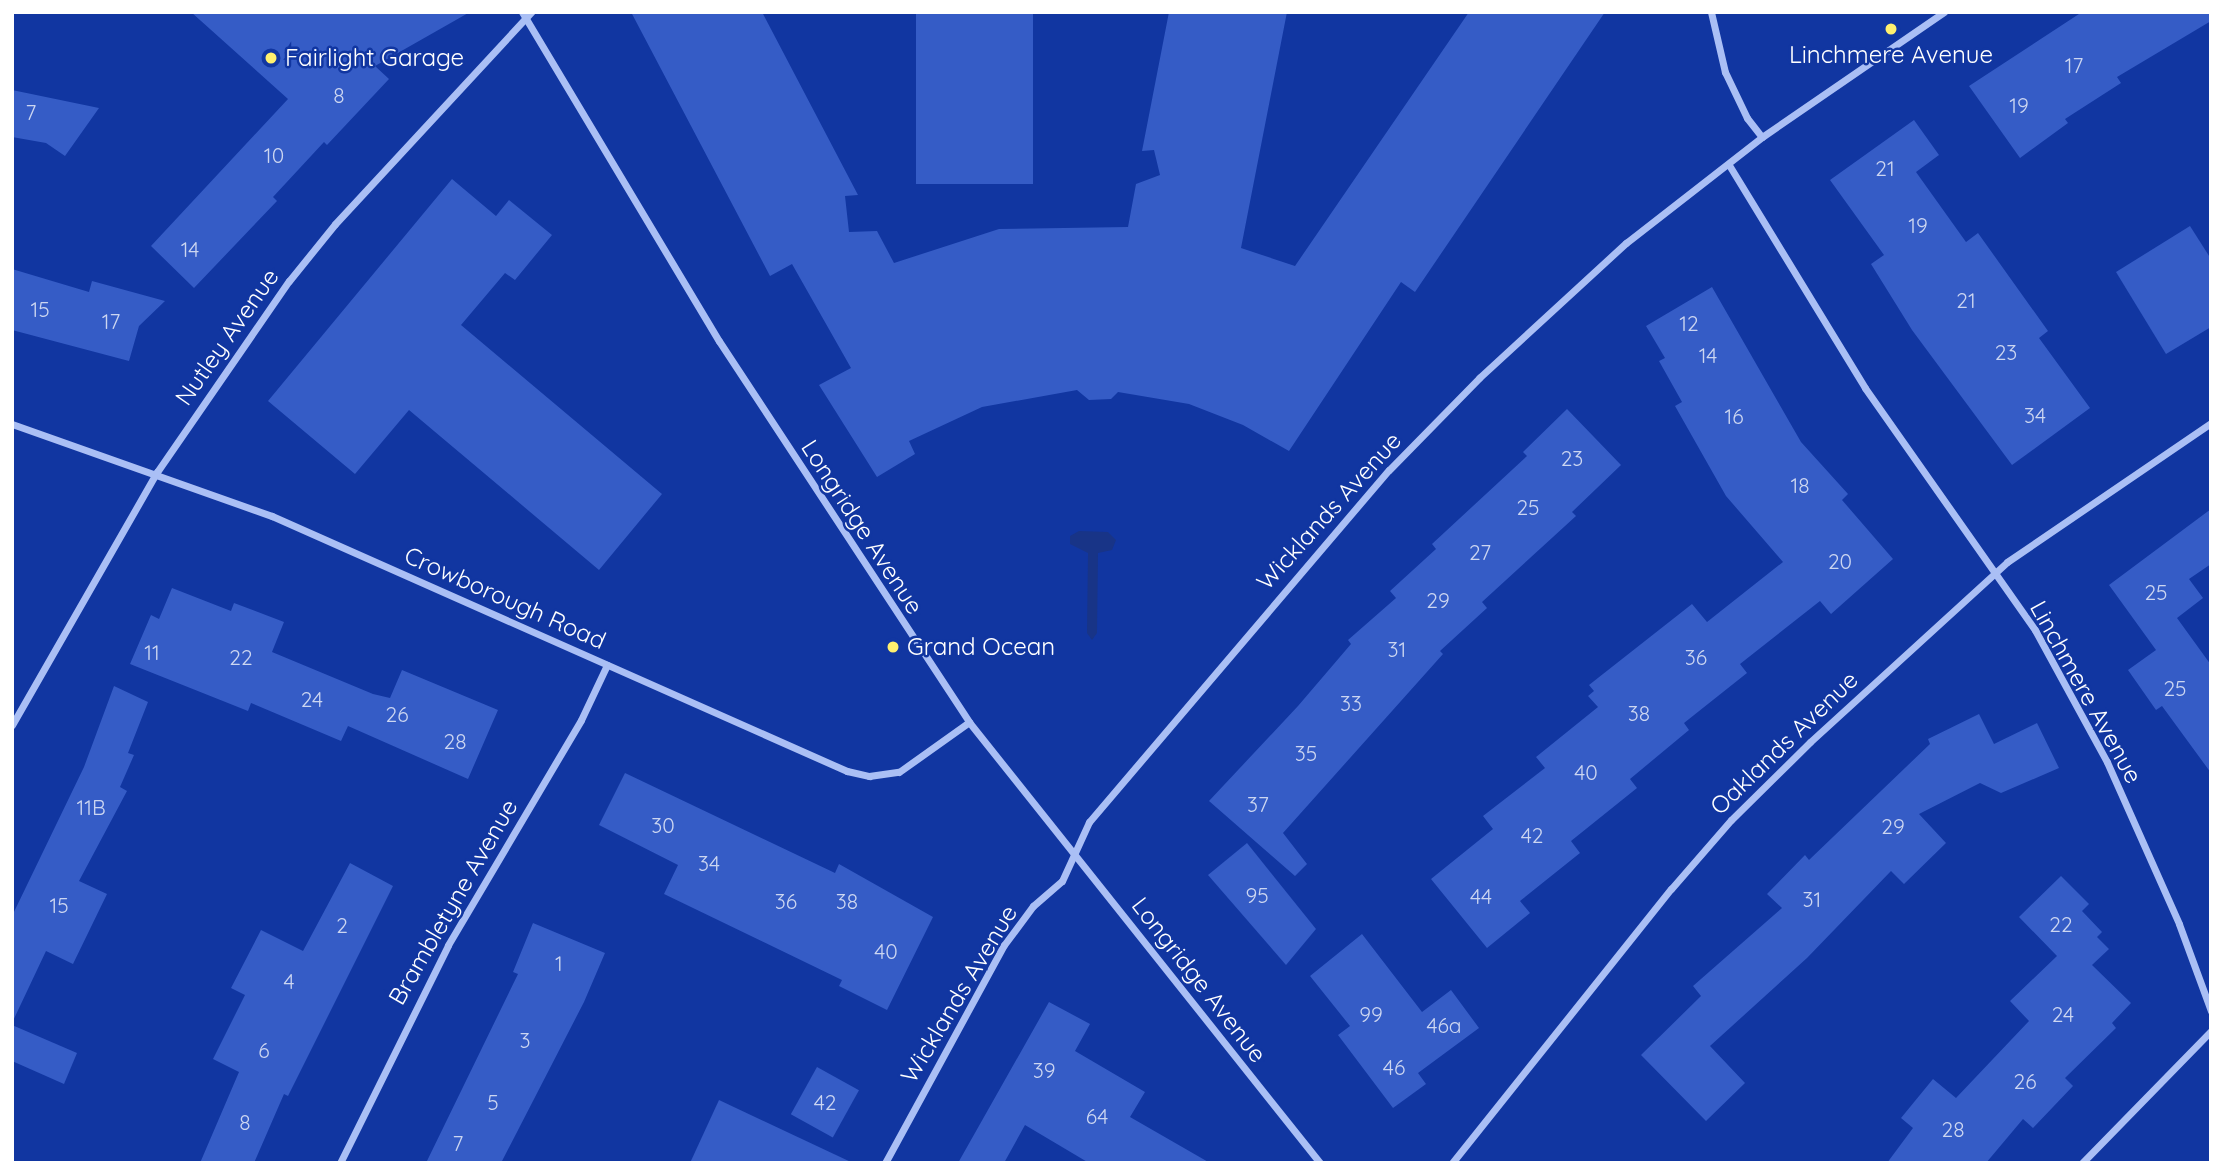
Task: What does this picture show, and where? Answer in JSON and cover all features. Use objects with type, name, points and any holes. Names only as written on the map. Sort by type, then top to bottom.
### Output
[{"type":"street","points":[[1710,12],[1725,72],[1747,118],[1762,137]]},
{"type":"street","name":"Wicklands Avenue","points":[[885,1163],[1004,945],[1033,906],[1062,881],[1089,822],[1389,470],[1479,379],[1626,243],[1762,137],[1944,12]]},
{"type":"street","name":"Nutley Avenue","points":[[12,725],[157,472],[260,322],[335,224],[526,14]]},
{"type":"street","name":"Longridge Avenue","points":[[526,14],[719,341],[969,722],[1320,1163]]},
{"type":"street","name":"Linchmere Avenue","points":[[1729,165],[1866,388],[1994,575],[2035,630],[2107,762],[2179,925],[2211,1011]]},
{"type":"street","name":"Oaklands Avenue","points":[[1452,1163],[1731,820],[1831,722],[1994,575],[2211,423]]},
{"type":"street","name":"Crowborough Road","points":[[12,424],[157,472],[382,563],[607,666],[847,771],[869,776],[899,772],[969,722]]},
{"type":"street","name":"Brambletyne Avenue","points":[[340,1163],[442,957],[581,720],[607,666]]},
{"type":"street","points":[[2082,1163],[2211,1031]]},
{"type":"water","points":[[1079,531],[1108,532],[1116,540],[1112,550],[1098,553],[1097,633],[1092,640],[1087,633],[1088,553],[1070,544],[1070,536]]},
{"type":"building","points":[[191,12],[470,12],[375,66],[389,79],[327,145],[324,142],[273,197],[277,201],[194,288],[151,246],[288,99]]},
{"type":"building","points":[[631,12],[762,12],[858,195],[845,196],[849,232],[877,231],[894,263],[999,229],[1128,227],[1136,184],[1160,175],[1154,150],[1142,151],[1169,12],[1287,12],[1241,248],[1295,266],[1469,12],[1605,12],[1415,292],[1401,282],[1289,451],[1243,425],[1189,404],[1118,392],[1111,399],[1089,400],[1077,390],[982,407],[909,441],[915,454],[877,477],[819,385],[851,368],[792,264],[770,276]]},
{"type":"building","points":[[916,12],[1033,12],[1033,184],[916,184]]},
{"type":"building","points":[[2082,12],[2211,12],[2211,21],[2117,77],[2121,83],[2065,119],[2068,123],[2020,158],[1969,86]]},
{"type":"building","points":[[12,90],[99,108],[65,156],[46,143],[12,137]]},
{"type":"building","points":[[1914,120],[1939,155],[1916,172],[1966,242],[1978,233],[2048,331],[2039,338],[2090,408],[2012,465],[1912,330],[1871,264],[1884,255],[1830,180]]},
{"type":"building","points":[[452,179],[496,216],[509,200],[552,235],[515,280],[505,273],[461,325],[662,494],[599,570],[409,410],[355,474],[268,401]]},
{"type":"building","points":[[2190,226],[2211,259],[2211,327],[2166,354],[2116,272]]},
{"type":"building","points":[[12,269],[89,292],[92,281],[165,301],[139,326],[129,361],[12,330]]},
{"type":"building","points":[[1712,287],[1801,442],[1848,494],[1842,500],[1893,559],[1831,614],[1820,601],[1740,664],[1747,673],[1684,723],[1689,730],[1630,779],[1637,788],[1571,841],[1580,853],[1520,901],[1530,913],[1487,948],[1431,879],[1493,829],[1483,816],[1545,768],[1536,757],[1598,707],[1588,696],[1594,691],[1589,685],[1692,604],[1707,622],[1783,562],[1726,496],[1675,406],[1682,402],[1659,361],[1665,358],[1646,326]]},
{"type":"building","points":[[1567,409],[1621,465],[1572,512],[1576,516],[1482,602],[1487,608],[1440,651],[1443,654],[1283,833],[1307,864],[1295,876],[1209,801],[1298,706],[1351,644],[1348,640],[1396,598],[1390,591],[1436,549],[1432,544],[1527,456],[1523,452]]},
{"type":"building","points":[[2211,509],[2211,564],[2189,579],[2203,598],[2177,618],[2211,665],[2211,773],[2162,706],[2156,710],[2128,670],[2156,650],[2109,585]]},
{"type":"building","points":[[172,588],[231,611],[234,603],[284,622],[272,652],[373,694],[390,698],[402,670],[498,710],[468,779],[348,726],[341,741],[251,703],[248,711],[130,664],[151,615],[159,619]]},
{"type":"building","points":[[114,686],[148,702],[128,753],[134,755],[120,787],[127,791],[79,881],[107,894],[73,964],[46,951],[12,1023],[12,916],[84,767]]},
{"type":"building","points":[[1979,714],[1994,744],[2037,723],[2059,768],[2001,793],[1980,783],[1919,814],[1946,843],[1904,884],[1891,871],[1807,958],[1710,1046],[1745,1083],[1706,1121],[1641,1055],[1701,996],[1693,986],[1782,908],[1767,894],[1805,855],[1809,860],[1930,744],[1928,739]]},
{"type":"building","points":[[625,773],[835,873],[839,864],[933,917],[887,1010],[839,986],[842,980],[664,894],[678,865],[599,825]]},
{"type":"building","points":[[1247,843],[1316,929],[1286,965],[1208,875]]},
{"type":"building","points":[[350,863],[393,886],[288,1096],[284,1094],[254,1163],[200,1163],[239,1072],[213,1059],[245,995],[231,988],[261,930],[303,951]]},
{"type":"building","points":[[2061,876],[2089,904],[2082,911],[2102,932],[2097,937],[2109,949],[2092,965],[2131,1003],[2112,1023],[2116,1028],[2065,1078],[2073,1086],[2033,1128],[2023,1119],[1986,1163],[1887,1163],[1913,1128],[1901,1118],[1933,1079],[1956,1098],[2029,1021],[2010,1001],[2057,956],[2019,917]]},
{"type":"building","points":[[533,923],[605,953],[584,1002],[501,1163],[426,1163],[518,974],[513,972]]},
{"type":"building","points":[[1362,934],[1422,1012],[1451,990],[1479,1028],[1418,1073],[1426,1084],[1393,1108],[1338,1035],[1350,1026],[1310,976]]},
{"type":"building","points":[[1049,1002],[1090,1024],[1075,1051],[1145,1092],[1130,1117],[1210,1163],[1089,1163],[1025,1125],[1004,1163],[958,1163]]},
{"type":"building","points":[[12,1025],[77,1053],[64,1084],[12,1061]]},
{"type":"building","points":[[817,1067],[859,1090],[833,1138],[791,1114]]},
{"type":"building","points":[[719,1100],[853,1163],[690,1163]]},
{"type":"place","name":"Linchmere Avenue","points":[[1891,29]]},
{"type":"place","name":"Fairlight Garage","points":[[271,58]]},
{"type":"place","name":"Grand Ocean","points":[[893,647]]}]
